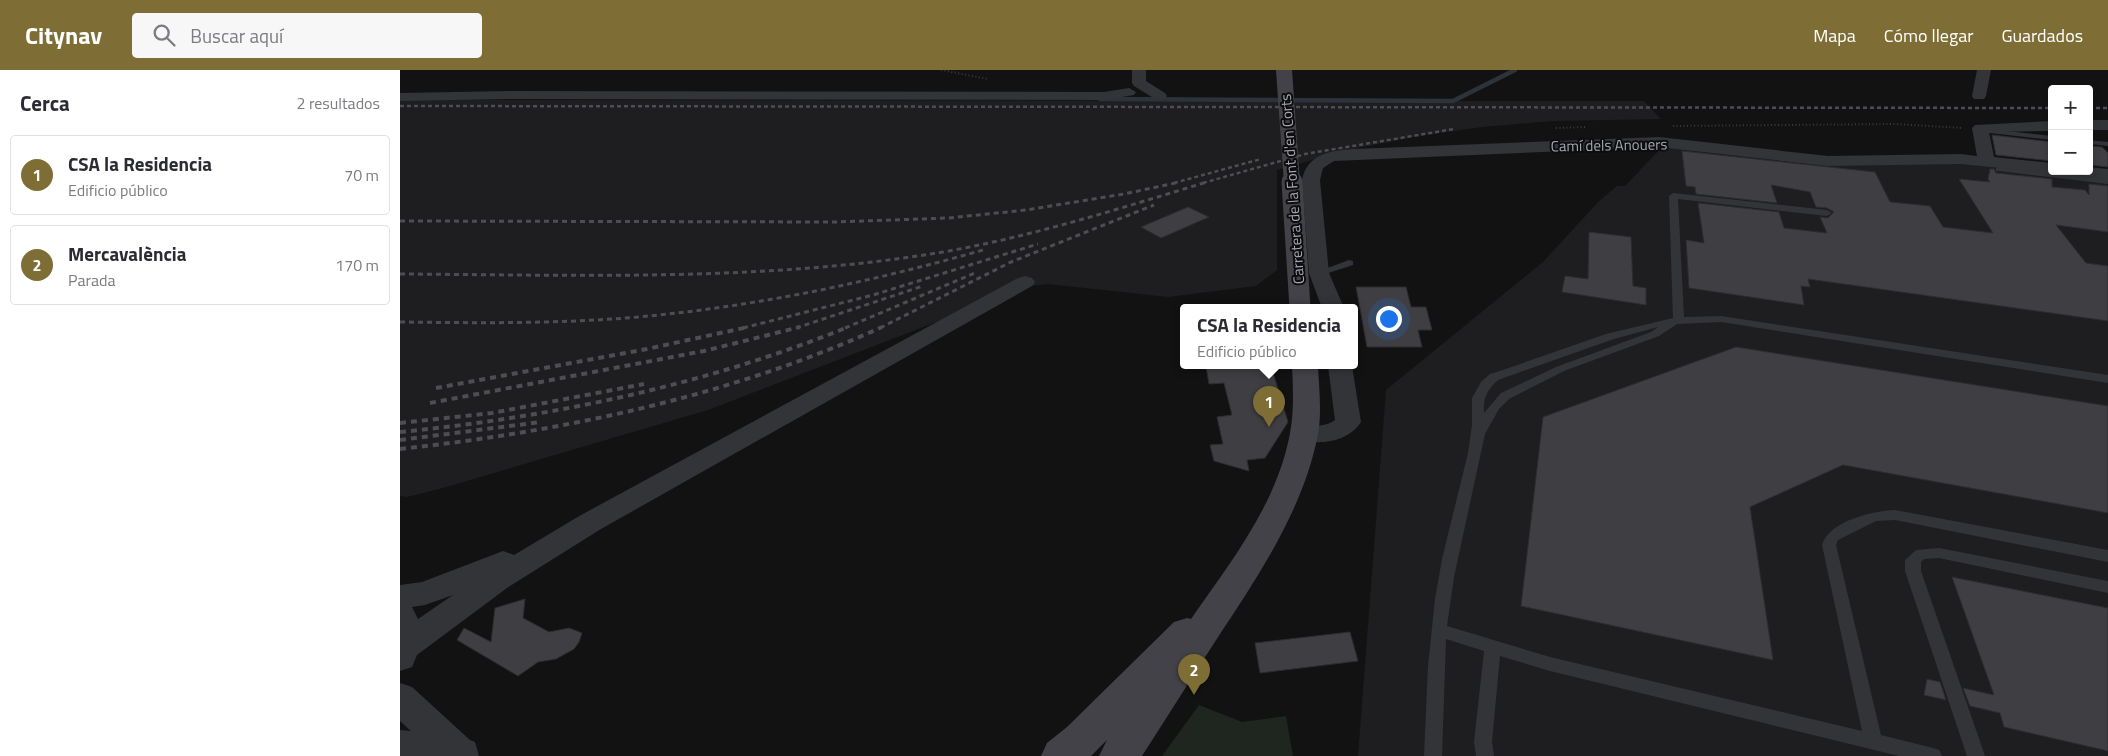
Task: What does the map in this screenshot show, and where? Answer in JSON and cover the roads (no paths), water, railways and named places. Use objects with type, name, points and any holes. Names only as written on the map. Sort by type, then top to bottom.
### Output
[{"type":"street","points":[[1139,70],[1139,82],[1160,96]]},
{"type":"street","name":"Carretera de la Font d'en Corts","points":[[1284,70],[1300,304]]},
{"type":"street","points":[[1979,96],[1984,70]]},
{"type":"street","points":[[400,97],[510,95],[1104,96],[1130,92]]},
{"type":"street","points":[[2093,125],[2108,125]]},
{"type":"street","points":[[1993,165],[1980,128],[2048,126]]},
{"type":"street","name":"Camí dels Anouers","points":[[1331,304],[1319,273],[1311,171],[1319,162],[1339,155],[1659,142],[1841,162],[2048,168]]},
{"type":"street","points":[[2093,172],[2108,174]]},
{"type":"street","points":[[402,652],[496,580],[592,522],[1025,282]]},
{"type":"street","points":[[1304,433],[1320,435],[1333,433],[1343,429],[1348,422],[1340,369]]},
{"type":"street","points":[[1119,756],[1266,534],[1294,467],[1304,433],[1305,373]]},
{"type":"street","points":[[400,597],[425,592],[475,575],[592,522]]},
{"type":"street","points":[[1060,756],[1081,740],[1234,585]]},
{"type":"street","points":[[400,614],[406,633],[402,652]]},
{"type":"street","points":[[400,698],[463,755]]},
{"type":"street","points":[[400,746],[463,755]]},
{"type":"lane","points":[[1981,130],[2048,138]]},
{"type":"lane","points":[[2093,142],[2108,144]]},
{"type":"lane","points":[[1993,165],[2108,181]]},
{"type":"lane","points":[[1679,320],[1673,196],[1827,213]]},
{"type":"lane","points":[[1319,273],[1349,263]]},
{"type":"lane","points":[[1434,756],[1440,630],[1446,578],[1478,434],[1477,402],[1482,388],[1494,377],[1608,337],[1649,325],[1699,318],[1722,319],[2108,379]]},
{"type":"lane","points":[[1478,434],[1494,407],[1505,396],[1560,370],[1655,334],[1679,320]]},
{"type":"lane","points":[[1873,742],[1829,545],[1831,538],[1835,534],[1874,516],[1895,515],[2108,556]]},
{"type":"lane","points":[[1976,756],[1913,571],[1913,560],[1921,554],[1939,553],[2108,587]]},
{"type":"lane","points":[[1440,630],[1568,668],[1933,756]]},
{"type":"lane","points":[[1484,756],[1483,742],[1493,647]]},
{"type":"waterway","points":[[1100,99],[1453,101],[1515,70]]},
{"type":"railway","points":[[400,106],[2048,108]]},
{"type":"railway","points":[[2093,108],[2108,108]]},
{"type":"railway","points":[[1203,183],[1305,154],[1454,129]]},
{"type":"railway","points":[[1174,183],[1261,159]]},
{"type":"railway","points":[[400,221],[835,222],[948,218],[1026,210],[1124,194],[1180,182]]},
{"type":"railway","points":[[400,274],[675,274],[813,268],[881,261],[982,245],[1079,220],[1207,182]]},
{"type":"railway","points":[[882,327],[1011,262],[1154,205]]},
{"type":"railway","points":[[743,328],[873,295],[1038,244]]},
{"type":"railway","points":[[400,322],[556,322],[618,319],[692,311],[776,298],[859,282],[983,250]]},
{"type":"railway","points":[[845,328],[975,273]]},
{"type":"railway","points":[[796,328],[923,286]]},
{"type":"railway","points":[[436,388],[647,349],[748,327]]},
{"type":"railway","points":[[796,328],[800,327]]},
{"type":"railway","points":[[400,432],[457,426],[628,396],[739,366],[794,348],[848,327]]},
{"type":"railway","points":[[400,449],[524,432],[646,407],[766,373],[882,327]]},
{"type":"railway","points":[[430,403],[704,351],[796,328]]},
{"type":"railway","points":[[400,423],[492,413],[644,384]]},
{"type":"railway","points":[[400,440],[541,422]]},
{"type":"place","name":"CSA la Residencia","points":[[1269,427]]},
{"type":"place","name":"Mercavalència","points":[[1194,695]]}]
